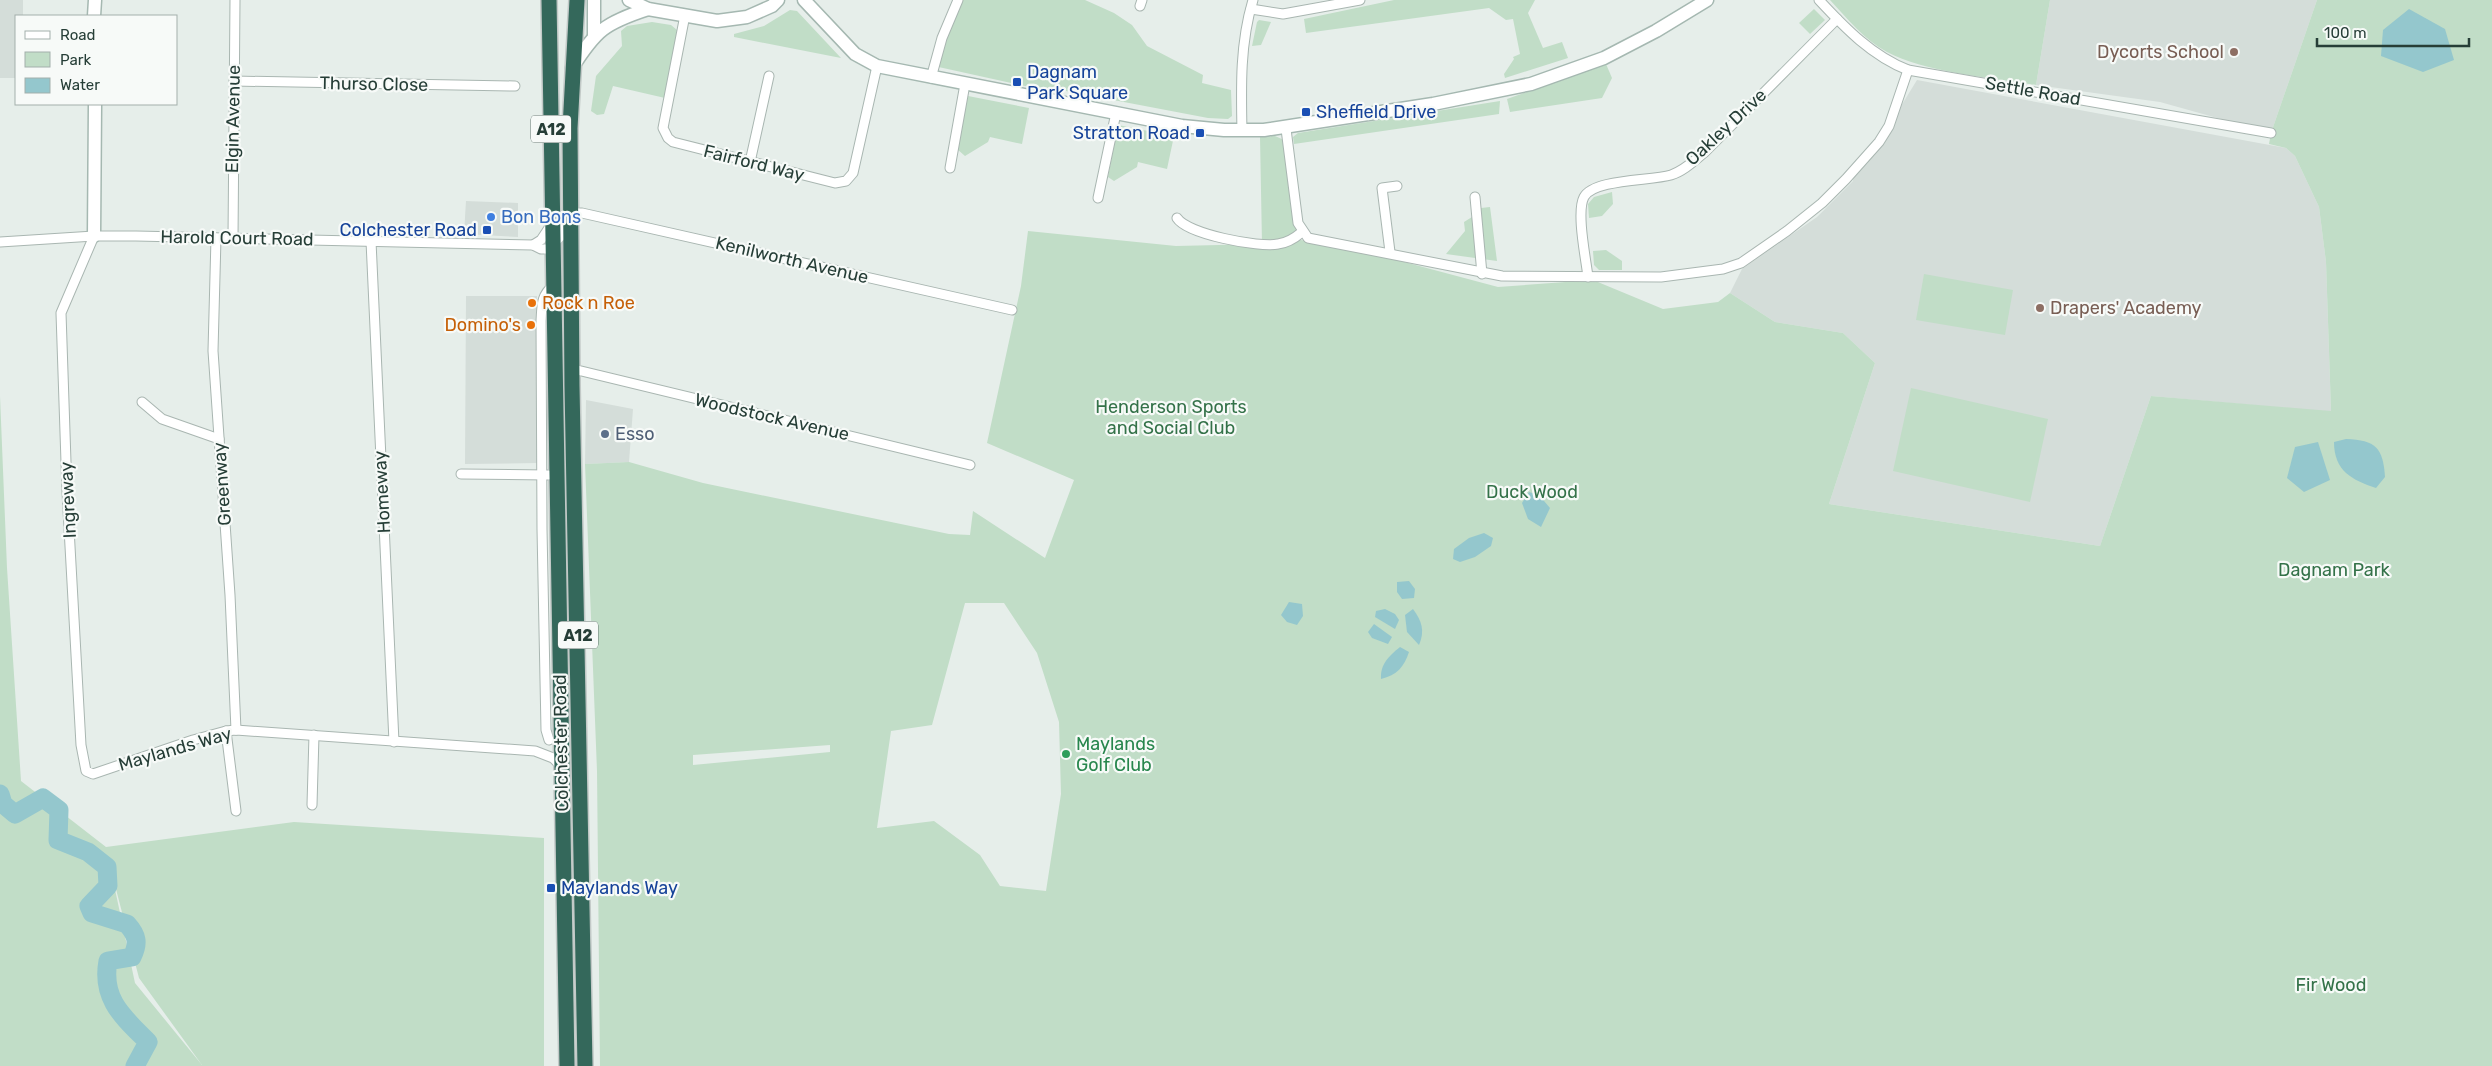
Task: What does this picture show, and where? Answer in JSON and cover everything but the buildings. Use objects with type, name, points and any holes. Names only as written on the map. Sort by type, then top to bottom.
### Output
[{"type":"highway","name":"Colchester Road","points":[[577,0],[576,35],[572,69],[571,213],[585,1063]]},
{"type":"highway","name":"Colchester Road","points":[[550,4],[553,286],[550,475],[563,716],[560,765],[567,1066]]},
{"type":"street","points":[[94,15],[95,0]]},
{"type":"street","name":"Elgin Avenue","points":[[233,238],[235,0]]},
{"type":"street","points":[[594,0],[594,36]]},
{"type":"street","points":[[629,0],[648,9],[717,21],[747,17],[772,6],[778,0]]},
{"type":"street","points":[[804,0],[855,54],[876,66],[1182,126],[1242,131],[1286,129],[1468,98],[1532,84],[1604,58],[1656,31],[1707,0]]},
{"type":"street","points":[[931,78],[942,38],[958,0]]},
{"type":"street","points":[[1242,131],[1242,58],[1252,5],[1283,14],[1360,0]]},
{"type":"street","name":"Settle Road","points":[[1819,0],[1870,50],[1890,63],[1908,70],[2271,133]]},
{"type":"street","points":[[572,69],[594,36],[611,22],[648,9]]},
{"type":"street","name":"Fairford Way","points":[[685,15],[664,122],[665,134],[673,142],[835,183],[846,181],[853,172],[876,66]]},
{"type":"street","name":"Oakley Drive","points":[[1588,277],[1581,211],[1584,198],[1593,188],[1672,174],[1689,165],[1705,152],[1837,19]]},
{"type":"street","points":[[1286,129],[1298,223],[1302,232],[1308,238],[1390,252],[1482,274],[1661,277],[1723,269],[1741,263],[1822,203],[1879,142],[1889,126],[1908,70]]},
{"type":"street","points":[[750,162],[769,76]]},
{"type":"street","name":"Thurso Close","points":[[234,81],[515,86]]},
{"type":"street","points":[[950,168],[965,84]]},
{"type":"street","points":[[94,236],[95,105]]},
{"type":"street","points":[[1098,198],[1116,113]]},
{"type":"street","points":[[1390,252],[1382,188],[1397,186]]},
{"type":"street","points":[[1475,198],[1482,274]]},
{"type":"street","points":[[552,244],[564,234],[564,226],[571,213]]},
{"type":"street","name":"Kenilworth Avenue","points":[[571,213],[584,213],[656,228],[1012,310]]},
{"type":"street","points":[[1177,218],[1181,224],[1211,236],[1261,244],[1283,243],[1302,232]]},
{"type":"street","points":[[533,245],[541,240],[552,224]]},
{"type":"street","name":"Harold Court Road","points":[[0,242],[94,236],[533,245],[541,249],[548,249],[552,244]]},
{"type":"street","name":"Ingreway","points":[[86,771],[81,745],[67,492],[61,313],[94,236]]},
{"type":"street","name":"Greenway","points":[[216,238],[213,351],[236,730]]},
{"type":"street","name":"Homeway","points":[[371,241],[394,742]]},
{"type":"street","name":"Woodstock Avenue","points":[[573,369],[970,465]]},
{"type":"street","points":[[142,402],[162,419],[219,439]]},
{"type":"street","points":[[461,474],[550,475]]},
{"type":"street","name":"Colchester Road","points":[[550,475],[543,655],[546,730],[548,741],[560,765]]},
{"type":"street","points":[[535,750],[548,741],[563,716]]},
{"type":"street","name":"Maylands Way","points":[[86,771],[93,774],[226,731],[236,730],[535,750],[560,765]]},
{"type":"street","points":[[226,731],[236,811]]},
{"type":"street","points":[[312,805],[314,735]]},
{"type":"shaded area","points":[[0,0],[23,0],[23,15],[15,15],[15,78],[0,78]]},
{"type":"shaded area","points":[[2050,0],[2317,0],[2271,133],[2160,102],[2036,85]]},
{"type":"shaded area","name":"Drapers' Academy","points":[[1917,80],[2286,148],[2295,156],[2319,207],[2326,262],[2331,412],[2151,396],[2100,546],[1829,504],[1875,363],[1843,333],[1775,322],[1730,293],[1742,269],[1817,217],[1853,181],[1854,170],[1879,142]]},
{"type":"shaded area","points":[[466,201],[518,203],[518,237],[464,234]]},
{"type":"shaded area","points":[[466,296],[537,296],[538,463],[465,464]]},
{"type":"shaded area","points":[[586,400],[633,409],[629,462],[585,464]]},
{"type":"green space","points":[[958,0],[1085,0],[1114,13],[1132,25],[1147,46],[1203,75],[1202,83],[1231,90],[1232,116],[1228,119],[1208,118],[1066,91],[1025,86],[934,66]]},
{"type":"green space","points":[[1394,0],[1535,0],[1528,13],[1543,48],[1562,42],[1568,58],[1505,78],[1504,74],[1514,59],[1513,57],[1520,54],[1513,19],[1506,20],[1489,8],[1306,33],[1304,19]]},
{"type":"green space","points":[[1830,0],[2050,0],[2036,85],[1959,73],[1920,65],[1902,59],[1871,41]]},
{"type":"green space","points":[[2317,0],[2492,0],[2492,1066],[600,1066],[597,771],[585,464],[629,462],[703,483],[949,534],[970,535],[973,511],[1045,558],[1074,480],[987,443],[1021,286],[1028,231],[1176,246],[1262,244],[1260,137],[1275,136],[1284,140],[1297,236],[1294,239],[1348,247],[1498,287],[1593,280],[1663,309],[1718,302],[1730,293],[1775,322],[1843,333],[1875,363],[1829,504],[2100,546],[2151,396],[2331,411],[2326,262],[2319,207],[2295,156],[2286,148],[2269,144],[2271,133]],"holes":[[[965,603],[1004,603],[1037,653],[1059,722],[1061,794],[1046,891],[1000,886],[980,855],[934,821],[877,828],[891,731],[932,725]],[[830,745],[830,752],[693,765],[693,755]]]},
{"type":"green space","points":[[1814,9],[1825,20],[1810,34],[1799,23]]},
{"type":"green space","points":[[790,10],[797,11],[841,58],[734,37],[734,34],[764,26]]},
{"type":"green space","points":[[1259,20],[1271,22],[1261,45],[1252,46],[1257,22]]},
{"type":"green space","points":[[652,22],[671,25],[677,30],[665,98],[613,86],[604,114],[597,115],[591,111],[596,76],[622,46],[621,31],[627,26]]},
{"type":"green space","points":[[1606,64],[1612,78],[1602,98],[1510,112],[1507,99]]},
{"type":"green space","points":[[968,96],[1029,108],[1022,144],[990,137],[988,142],[965,156],[957,149]]},
{"type":"green space","points":[[1500,101],[1499,114],[1294,144],[1293,137],[1298,133]]},
{"type":"green space","points":[[1118,125],[1174,136],[1167,169],[1138,162],[1137,167],[1114,181],[1108,177]]},
{"type":"green space","points":[[1612,192],[1613,204],[1602,216],[1589,218],[1588,204],[1594,197]]},
{"type":"green space","points":[[1490,207],[1497,261],[1446,254],[1465,231],[1464,222],[1480,212],[1481,208]]},
{"type":"green space","points":[[1606,250],[1622,261],[1622,270],[1599,270],[1594,265],[1593,251]]},
{"type":"green space","points":[[1924,274],[2013,290],[2005,335],[1916,320]]},
{"type":"green space","points":[[1911,388],[2048,419],[2030,502],[1893,471]]},
{"type":"green space","points":[[0,396],[7,568],[21,781],[106,847],[294,822],[544,838],[544,1066],[0,1066]],"holes":[[[110,866],[139,978],[202,1065],[135,983]]]},
{"type":"water","points":[[2409,9],[2445,29],[2454,60],[2423,72],[2381,56],[2383,30]]},
{"type":"water","points":[[2346,439],[2364,441],[2376,447],[2380,452],[2385,477],[2376,488],[2352,478],[2341,467],[2337,460],[2334,442]]},
{"type":"water","points":[[2318,442],[2330,480],[2304,492],[2287,478],[2295,447]]},
{"type":"water","points":[[1529,492],[1539,495],[1550,508],[1541,527],[1528,519],[1522,503]]},
{"type":"water","points":[[1484,533],[1493,538],[1491,546],[1475,557],[1460,562],[1453,559],[1454,549],[1469,538]]},
{"type":"water","points":[[1409,581],[1415,589],[1414,598],[1402,599],[1397,592],[1397,582]]},
{"type":"water","points":[[1289,602],[1302,604],[1303,616],[1297,625],[1287,622],[1281,615]]},
{"type":"water","points":[[1385,609],[1395,614],[1399,620],[1395,629],[1375,617],[1376,611]]},
{"type":"water","points":[[1413,609],[1422,626],[1419,645],[1407,632],[1405,615]]},
{"type":"water","points":[[1374,624],[1392,637],[1388,644],[1372,638],[1368,632]]},
{"type":"water","points":[[1400,647],[1409,652],[1405,662],[1396,673],[1381,679],[1384,665],[1389,657]]},
{"type":"waterway","points":[[0,794],[3,804],[15,814],[43,798],[59,810],[58,840],[88,852],[107,867],[108,886],[89,906],[92,913],[127,924],[136,939],[136,947],[132,957],[108,961],[107,974],[111,997],[116,1006],[148,1042],[135,1066]]},
{"type":"place","name":"Dycorts School","points":[[2234,52]]},
{"type":"place","name":"Dagnam Park Square","points":[[1017,82]]},
{"type":"place","name":"Sheffield Drive","points":[[1306,112]]},
{"type":"place","name":"Stratton Road","points":[[1200,133]]},
{"type":"place","name":"Bon Bons","points":[[491,217]]},
{"type":"place","name":"Colchester Road","points":[[487,230]]},
{"type":"place","name":"Rock n Roe","points":[[532,303]]},
{"type":"place","name":"Drapers' Academy","points":[[2040,308]]},
{"type":"place","name":"Domino's","points":[[531,325]]},
{"type":"place","name":"Esso","points":[[605,434]]},
{"type":"place","name":"Maylands Golf Club","points":[[1066,754]]},
{"type":"place","name":"Maylands Way","points":[[551,888]]},
{"type":"park label","name":"Henderson Sports and Social Club","points":[[1171,417]]},
{"type":"park label","name":"Duck Wood","points":[[1532,492]]},
{"type":"park label","name":"Dagnam Park","points":[[2334,570]]},
{"type":"park label","name":"Fir Wood","points":[[2331,985]]}]
